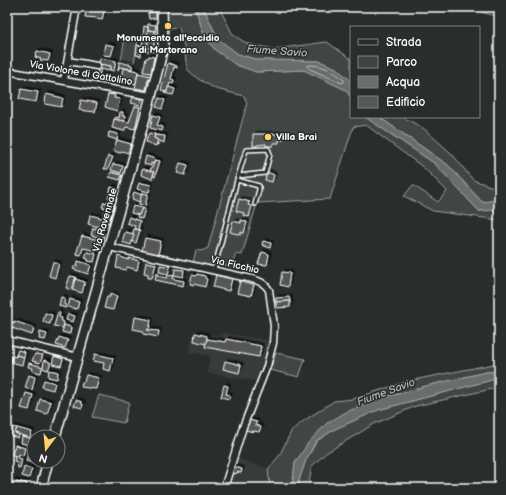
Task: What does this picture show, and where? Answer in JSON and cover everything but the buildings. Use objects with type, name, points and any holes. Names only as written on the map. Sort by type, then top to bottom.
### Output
[{"type":"main road","name":"Via Ravennate","points":[[57,429],[151,96],[163,48],[162,7]]},
{"type":"main road","points":[[41,488],[46,469]]},
{"type":"street","points":[[64,80],[77,7]]},
{"type":"street","points":[[68,61],[97,66]]},
{"type":"street","name":"Via Violone di Gattolino","points":[[7,71],[151,96]]},
{"type":"street","name":"Via Ficchio","points":[[109,247],[252,278],[267,285],[270,294],[274,326],[273,343],[268,366],[243,427],[224,488]]},
{"type":"street","points":[[7,340],[78,357]]},
{"type":"lane","points":[[214,270],[238,178],[246,150],[268,149],[270,154],[265,173],[238,178]]},
{"type":"lane","points":[[238,178],[259,186],[255,204]]},
{"type":"shaded area","points":[[194,331],[221,336],[223,333],[272,341],[259,382],[207,373],[210,356],[189,352]]},
{"type":"shaded area","points":[[234,457],[268,469],[269,488],[225,488]]},
{"type":"green space","points":[[165,7],[195,7],[204,35],[215,50],[256,72],[304,70],[346,90],[350,96],[350,118],[366,118],[434,163],[479,211],[499,210],[499,220],[433,211],[404,196],[413,185],[438,202],[447,191],[424,168],[366,125],[353,127],[330,199],[257,203],[242,255],[236,254],[231,267],[216,263],[207,266],[193,263],[196,250],[201,251],[208,248],[247,103],[244,96],[216,89],[198,79],[187,69],[184,46],[179,27],[167,28]]},
{"type":"green space","points":[[203,7],[219,7],[233,35],[248,44],[274,49],[327,42],[350,58],[350,80],[336,68],[319,61],[258,60],[238,54],[218,39]]},
{"type":"green space","points":[[499,7],[499,17],[467,8]]},
{"type":"green space","points":[[125,37],[138,39],[134,63],[121,61]]},
{"type":"green space","points":[[380,118],[405,118],[423,128],[452,154],[473,180],[499,189],[499,200],[482,202],[448,165]]},
{"type":"green space","points":[[276,353],[305,359],[299,377],[270,370]]},
{"type":"green space","points":[[499,363],[499,371],[486,372],[380,398],[326,424],[295,463],[292,488],[269,488],[268,469],[279,456],[292,430],[334,401],[353,399],[408,381]]},
{"type":"green space","points":[[499,378],[499,409],[496,388],[416,406],[374,424],[326,453],[312,466],[308,488],[298,488],[306,460],[317,441],[335,429],[378,410]]},
{"type":"green space","points":[[99,395],[129,402],[124,423],[92,417]]},
{"type":"water","points":[[195,7],[203,7],[218,39],[238,54],[258,60],[319,61],[336,68],[350,80],[350,96],[346,90],[304,70],[256,72],[236,65],[215,50],[204,35]]},
{"type":"water","points":[[366,118],[380,118],[448,165],[482,202],[499,200],[499,210],[479,211],[434,163]]},
{"type":"water","points":[[499,371],[499,378],[378,410],[335,429],[316,441],[306,460],[298,488],[292,488],[295,463],[308,443],[326,424],[346,412],[380,398],[486,372]]},
{"type":"place","name":"Monumento all'eccidio di Martorano","points":[[168,26]]},
{"type":"place","name":"Villa Brai","points":[[268,137]]},
{"type":"water label","name":"Fiume Savio","points":[[277,51]]},
{"type":"water label","name":"Fiume Savio","points":[[386,392]]}]
